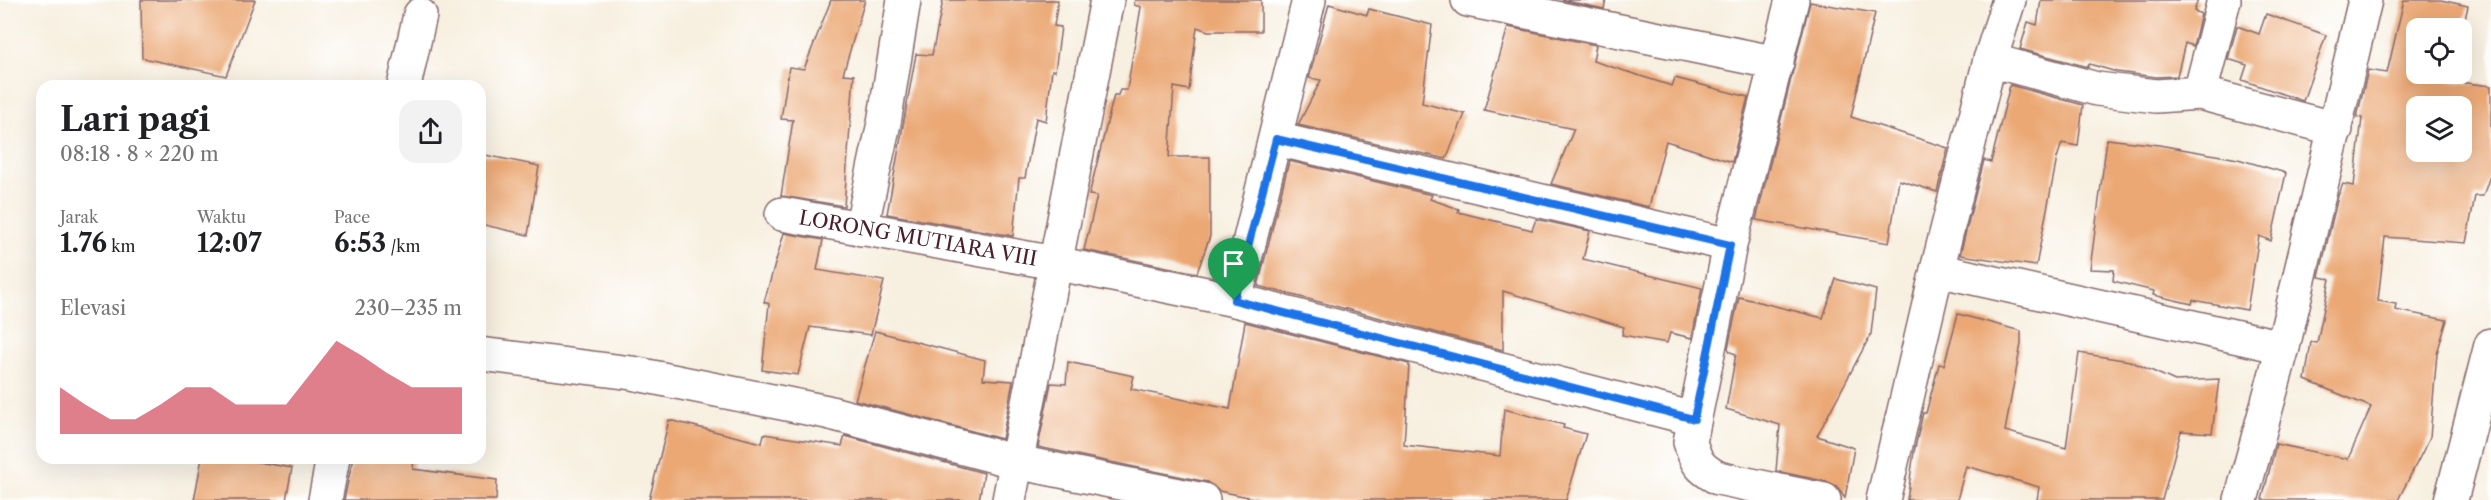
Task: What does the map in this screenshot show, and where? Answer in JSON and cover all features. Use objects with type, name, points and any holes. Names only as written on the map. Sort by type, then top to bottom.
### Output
[{"type":"street","points":[[861,229],[884,123],[904,0]]},
{"type":"street","points":[[1009,500],[1107,0]]},
{"type":"street","points":[[1234,300],[1309,0]]},
{"type":"street","points":[[1468,0],[1777,63]]},
{"type":"street","points":[[1792,0],[1730,245],[1690,442],[1695,459],[1703,470],[1718,478],[1824,500]]},
{"type":"street","points":[[1883,500],[1937,270],[1990,60],[2009,0]]},
{"type":"street","points":[[2200,93],[2224,0]]},
{"type":"street","points":[[2241,500],[2283,347],[2365,0]]},
{"type":"street","points":[[405,80],[420,15]]},
{"type":"street","points":[[1990,60],[2097,89],[2156,96],[2200,93],[2336,129]]},
{"type":"street","points":[[1276,139],[1730,245]]},
{"type":"street","name":"LORONG MUTIARA VIII","points":[[782,214],[1055,263],[1234,300],[1694,419]]},
{"type":"street","points":[[1937,270],[2283,347]]},
{"type":"street","points":[[2451,500],[2491,345]]},
{"type":"street","points":[[486,355],[632,373],[816,410],[1017,462],[1203,500]]},
{"type":"street","points":[[325,500],[332,464]]},
{"type":"building","points":[[141,0],[255,0],[226,76],[142,58]]},
{"type":"building","points":[[831,0],[865,0],[843,74],[854,75],[844,206],[781,196],[793,120],[781,119],[789,67],[804,69]]},
{"type":"building","points":[[943,0],[1058,0],[1054,26],[1061,27],[1055,71],[1052,70],[1046,121],[1036,118],[1025,178],[1019,178],[1013,236],[887,214],[916,54],[932,55]]},
{"type":"building","points":[[1135,0],[1261,0],[1261,31],[1208,31],[1197,27],[1189,90],[1174,87],[1169,157],[1210,157],[1210,236],[1197,273],[1084,250],[1097,196],[1089,195],[1114,95],[1118,95],[1120,90],[1127,90],[1141,7],[1134,5]]},
{"type":"building","points":[[1562,0],[1606,0],[1604,9]]},
{"type":"building","points":[[2041,0],[2198,0],[2194,11],[2201,14],[2193,46],[2185,43],[2177,76],[2156,77],[2117,72],[2089,64],[2088,67],[2020,49],[2028,22],[2037,25]]},
{"type":"building","points":[[2404,0],[2441,0],[2468,6],[2465,18],[2406,18],[2406,84],[2472,84],[2491,86],[2491,173],[2483,196],[2475,196],[2466,243],[2385,237],[2378,301],[2396,304],[2395,310],[2447,320],[2437,353],[2430,437],[2398,500],[2262,500],[2276,444],[2348,459],[2371,407],[2305,380],[2311,342],[2317,343],[2330,279],[2319,277],[2338,196],[2343,184],[2354,186],[2362,118],[2357,117],[2368,70],[2387,73]]},
{"type":"building","points":[[1810,2],[1875,13],[1851,117],[1948,148],[1937,192],[1899,180],[1889,243],[1756,220]]},
{"type":"building","points":[[1329,4],[1367,15],[1369,9],[1432,25],[1422,103],[1465,114],[1446,159],[1298,125],[1321,80],[1309,78]]},
{"type":"building","points":[[2266,14],[2326,35],[2303,101],[2242,80],[2247,65],[2228,59],[2237,26],[2259,34]]},
{"type":"building","points":[[1508,27],[1596,45],[1593,61],[1672,86],[1675,78],[1748,97],[1732,162],[1666,141],[1649,207],[1551,184],[1574,129],[1484,110]]},
{"type":"building","points":[[2010,85],[2083,105],[2078,146],[2062,143],[2057,158],[2036,266],[1960,255],[1984,160],[1991,162]]},
{"type":"building","points":[[2107,139],[2159,145],[2238,159],[2286,173],[2271,241],[2259,236],[2247,310],[2193,300],[2192,304],[2153,295],[2154,291],[2113,281],[2114,270],[2090,269]]},
{"type":"building","points":[[486,155],[539,166],[528,235],[486,225]]},
{"type":"building","points":[[1289,161],[1432,195],[1430,199],[1459,209],[1458,212],[1532,230],[1536,219],[1590,231],[1583,259],[1702,288],[1692,338],[1670,333],[1667,343],[1622,335],[1624,327],[1503,291],[1503,350],[1258,286]]},
{"type":"building","points":[[784,233],[823,240],[817,270],[884,281],[871,335],[810,327],[798,375],[762,370],[769,304],[764,302]]},
{"type":"building","points":[[1836,279],[1876,290],[1871,334],[1817,436],[1854,448],[1845,498],[1837,486],[1828,482],[1776,471],[1780,425],[1726,409],[1736,354],[1730,352],[1728,348],[1739,297],[1823,318]]},
{"type":"building","points":[[1958,314],[2021,331],[2021,344],[2005,431],[2066,448],[2079,353],[2130,361],[2175,381],[2219,379],[2212,433],[2181,431],[2162,500],[2037,500],[2039,487],[1966,466],[1957,500],[1907,500],[1923,413],[1926,413],[1939,364],[1944,365]]},
{"type":"building","points":[[1245,322],[1409,364],[1404,445],[1500,456],[1504,409],[1564,425],[1563,428],[1586,434],[1566,500],[1263,500],[1219,491],[1207,482],[1038,447],[1051,383],[1066,384],[1068,362],[1134,376],[1131,389],[1230,409]]},
{"type":"building","points":[[875,331],[985,360],[983,379],[1013,381],[1002,439],[855,400]]},
{"type":"building","points":[[669,420],[762,443],[764,434],[842,446],[845,436],[984,473],[979,500],[649,500]]},
{"type":"building","points":[[201,464],[270,464],[292,468],[286,500],[194,500]]},
{"type":"building","points":[[352,464],[413,464],[413,469],[497,480],[496,500],[344,500]]},
{"type":"route","points":[[1276,139],[1730,245],[1694,419],[1234,300],[1276,139]]}]
